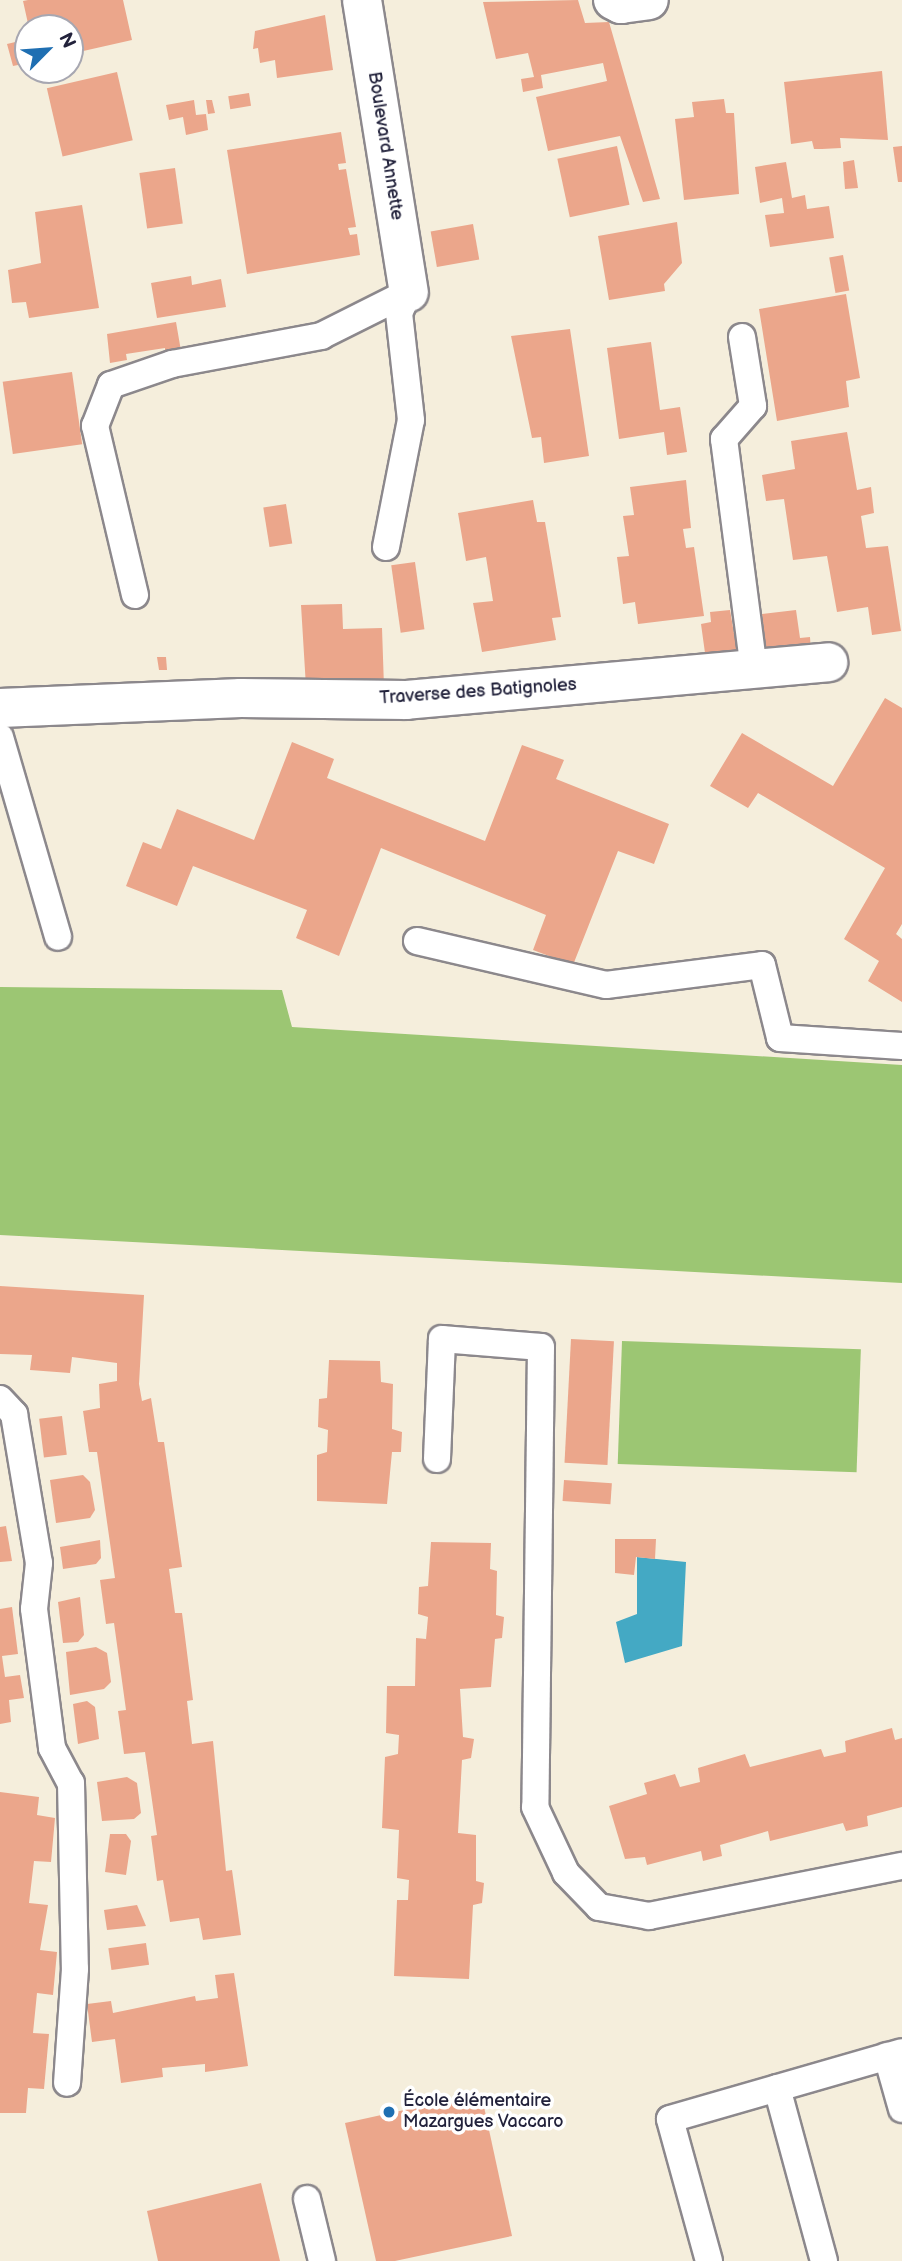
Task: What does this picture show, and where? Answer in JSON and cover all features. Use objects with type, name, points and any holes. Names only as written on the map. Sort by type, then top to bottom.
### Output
[{"type":"street","name":"Boulevard Annette","points":[[362,0],[409,292]]},
{"type":"street","points":[[613,0],[621,4],[649,0]]},
{"type":"street","name":"Traverse des Batignoles","points":[[0,708],[241,698],[407,700],[828,662]]},
{"type":"lane","points":[[386,547],[411,420],[399,313],[409,292]]},
{"type":"lane","points":[[135,596],[95,426],[111,385],[172,364],[321,336],[409,292]]},
{"type":"lane","points":[[742,337],[753,406],[724,439],[754,669]]},
{"type":"lane","points":[[0,737],[58,937]]},
{"type":"lane","points":[[417,941],[606,985],[762,965],[780,1038],[902,1046]]},
{"type":"lane","points":[[437,1459],[442,1339],[541,1347],[535,1807],[566,1873],[599,1907],[649,1916],[902,1866]]},
{"type":"lane","points":[[0,1399],[15,1414],[38,1563],[34,1609],[52,1748],[71,1783],[75,1969],[67,2083]]},
{"type":"lane","points":[[709,2261],[670,2119],[894,2054],[902,2109]]},
{"type":"lane","points":[[777,2088],[824,2261]]},
{"type":"lane","points":[[307,2199],[322,2261]]},
{"type":"green space","points":[[0,987],[282,990],[292,1027],[902,1065],[902,1283],[0,1235]]},
{"type":"green space","points":[[622,1341],[861,1349],[857,1472],[618,1464]]},
{"type":"water","points":[[637,1557],[686,1562],[682,1646],[625,1663],[616,1622],[637,1614]]},
{"type":"building","points":[[123,0],[132,40],[84,51],[84,14],[26,14],[23,1]]},
{"type":"building","points":[[578,0],[585,23],[609,22],[660,199],[643,202],[620,136],[548,151],[536,97],[607,81],[603,63],[541,75],[543,88],[523,92],[521,79],[534,77],[528,53],[496,59],[483,2]]},
{"type":"building","points":[[325,15],[333,70],[277,78],[275,60],[260,63],[258,48],[253,49],[255,31]]},
{"type":"building","points":[[14,42],[14,66],[13,66],[7,44]]},
{"type":"building","points":[[882,71],[888,140],[840,138],[841,148],[822,149],[814,149],[812,141],[791,144],[784,82]]},
{"type":"building","points":[[117,72],[133,140],[63,156],[47,88],[65,84],[84,84],[84,80]]},
{"type":"building","points":[[249,93],[251,106],[230,109],[228,96]]},
{"type":"building","points":[[724,99],[726,113],[734,113],[739,194],[684,200],[675,119],[694,117],[692,102]]},
{"type":"building","points":[[194,100],[196,115],[206,114],[208,130],[186,135],[183,117],[169,120],[166,105]]},
{"type":"building","points":[[206,100],[212,100],[215,113],[208,114]]},
{"type":"building","points":[[341,132],[346,163],[338,164],[339,170],[346,169],[356,227],[348,228],[350,235],[357,234],[360,255],[247,274],[227,150]]},
{"type":"building","points":[[617,146],[629,205],[570,217],[557,159]]},
{"type":"building","points":[[902,146],[902,182],[898,182],[893,147]]},
{"type":"building","points":[[854,160],[858,188],[845,189],[843,162]]},
{"type":"building","points":[[786,162],[792,198],[805,195],[807,209],[829,206],[834,238],[770,247],[765,215],[784,213],[782,198],[760,203],[755,167]]},
{"type":"building","points":[[175,168],[183,223],[147,228],[139,173]]},
{"type":"building","points":[[82,205],[99,308],[29,318],[26,302],[12,303],[8,270],[41,263],[35,212]]},
{"type":"building","points":[[677,222],[682,263],[664,284],[665,291],[609,300],[598,236]]},
{"type":"building","points":[[473,224],[479,259],[437,267],[431,231]]},
{"type":"building","points":[[843,255],[849,290],[835,293],[829,257]]},
{"type":"building","points":[[191,276],[192,285],[221,279],[226,307],[157,318],[151,283]]},
{"type":"building","points":[[846,294],[860,378],[846,381],[849,407],[777,421],[759,309]]},
{"type":"building","points":[[176,322],[181,351],[165,354],[165,348],[126,354],[127,360],[110,363],[107,334]]},
{"type":"building","points":[[570,329],[589,456],[544,463],[541,437],[532,438],[511,336]]},
{"type":"building","points":[[651,342],[660,410],[680,407],[687,452],[667,455],[664,432],[619,439],[607,348]]},
{"type":"building","points":[[72,372],[82,444],[13,454],[3,382]]},
{"type":"building","points":[[847,432],[857,490],[871,487],[874,513],[861,516],[866,548],[888,546],[901,631],[872,635],[868,607],[837,612],[827,556],[793,560],[784,499],[766,501],[762,475],[795,469],[791,441]]},
{"type":"building","points":[[686,480],[691,528],[683,529],[686,548],[694,547],[704,616],[638,624],[635,602],[623,604],[617,557],[629,556],[623,516],[634,515],[630,487]]},
{"type":"building","points":[[533,500],[537,522],[545,522],[561,617],[552,618],[556,640],[482,652],[473,603],[493,601],[486,557],[466,561],[458,513]]},
{"type":"building","points":[[286,504],[292,544],[270,547],[263,508]]},
{"type":"building","points":[[415,562],[424,629],[401,633],[391,565]]},
{"type":"building","points":[[342,604],[343,629],[382,628],[384,687],[306,687],[301,605]]},
{"type":"building","points":[[730,610],[737,651],[705,653],[701,624],[711,622],[710,612]]},
{"type":"building","points":[[796,610],[800,638],[810,637],[811,652],[767,657],[762,614]]},
{"type":"building","points":[[157,657],[166,657],[167,670],[159,670]]},
{"type":"building","points":[[885,698],[902,708],[902,924],[896,934],[902,939],[902,1002],[868,981],[879,961],[844,939],[885,868],[758,793],[748,808],[710,786],[742,733],[833,786]]},
{"type":"building","points":[[292,742],[334,759],[327,778],[485,841],[522,745],[564,760],[556,779],[669,824],[654,864],[618,851],[573,965],[533,950],[546,915],[381,848],[339,956],[296,938],[307,910],[193,866],[177,906],[126,886],[143,842],[161,849],[177,809],[254,840]]},
{"type":"building","points":[[0,1286],[144,1295],[139,1384],[142,1401],[151,1398],[158,1442],[164,1442],[182,1567],[169,1569],[175,1613],[182,1613],[193,1700],[187,1701],[192,1744],[213,1741],[226,1871],[232,1870],[241,1935],[203,1940],[199,1918],[170,1922],[163,1880],[157,1881],[151,1836],[157,1835],[145,1752],[124,1754],[118,1711],[126,1710],[114,1623],[106,1624],[100,1580],[115,1578],[97,1452],[89,1452],[83,1411],[100,1408],[99,1384],[117,1381],[117,1363],[72,1357],[70,1373],[30,1370],[32,1355],[0,1354]]},
{"type":"building","points":[[571,1339],[614,1341],[607,1465],[565,1463]]},
{"type":"building","points":[[329,1360],[380,1361],[381,1382],[393,1384],[392,1429],[402,1432],[401,1452],[392,1452],[387,1504],[317,1501],[317,1455],[327,1452],[328,1430],[318,1427],[319,1399],[327,1398]]},
{"type":"building","points":[[62,1416],[67,1455],[44,1458],[39,1419]]},
{"type":"building","points":[[83,1475],[90,1482],[95,1510],[90,1518],[56,1523],[50,1480]]},
{"type":"building","points":[[564,1480],[612,1483],[610,1504],[563,1501]]},
{"type":"building","points":[[6,1526],[12,1561],[0,1562],[0,1527]]},
{"type":"building","points":[[615,1539],[656,1539],[655,1559],[636,1557],[634,1575],[615,1573]]},
{"type":"building","points":[[100,1540],[101,1558],[96,1564],[63,1569],[60,1547]]},
{"type":"building","points":[[431,1542],[491,1543],[490,1569],[497,1571],[496,1615],[504,1617],[502,1638],[495,1639],[491,1687],[460,1689],[463,1737],[474,1739],[471,1758],[462,1760],[458,1833],[476,1835],[476,1881],[484,1883],[482,1903],[473,1905],[469,1979],[394,1976],[397,1900],[408,1900],[409,1880],[397,1878],[399,1830],[382,1828],[385,1757],[398,1754],[399,1735],[386,1733],[387,1686],[415,1686],[416,1638],[426,1639],[428,1617],[418,1614],[419,1587],[428,1586]]},
{"type":"building","points":[[80,1597],[84,1635],[78,1642],[63,1643],[58,1602]]},
{"type":"building","points":[[12,1607],[18,1654],[2,1656],[5,1677],[20,1675],[24,1698],[9,1700],[11,1722],[0,1724],[0,1609]]},
{"type":"building","points":[[96,1647],[107,1653],[111,1682],[104,1689],[70,1695],[66,1652]]},
{"type":"building","points":[[87,1701],[95,1707],[99,1739],[78,1744],[73,1704]]},
{"type":"building","points":[[892,1728],[895,1740],[902,1738],[902,1807],[867,1816],[868,1826],[846,1831],[843,1823],[770,1841],[768,1831],[720,1845],[722,1856],[703,1861],[701,1851],[647,1865],[645,1857],[625,1859],[609,1806],[647,1794],[644,1783],[675,1774],[680,1787],[700,1782],[698,1768],[745,1754],[750,1767],[821,1749],[824,1757],[846,1752],[845,1741]]},
{"type":"building","points":[[127,1777],[137,1783],[141,1813],[134,1819],[102,1821],[97,1782]]},
{"type":"building","points":[[0,1792],[39,1797],[37,1815],[55,1818],[51,1862],[34,1861],[29,1903],[48,1905],[40,1950],[57,1952],[53,1995],[37,1993],[33,2033],[49,2034],[44,2089],[28,2088],[26,2113],[0,2113]]},
{"type":"building","points":[[110,1834],[126,1834],[131,1841],[126,1875],[105,1872]]},
{"type":"building","points":[[137,1905],[146,1926],[107,1930],[104,1910]]},
{"type":"building","points":[[146,1943],[149,1965],[111,1970],[108,1948]]},
{"type":"building","points":[[234,1973],[248,2066],[205,2072],[205,2064],[162,2068],[163,2077],[121,2083],[115,2039],[92,2042],[87,2004],[111,2001],[113,2013],[195,1996],[196,2001],[218,1998],[215,1975]]},
{"type":"building","points":[[481,2093],[512,2236],[395,2261],[376,2261],[345,2123]]},
{"type":"building","points":[[261,2183],[280,2261],[158,2261],[147,2211]]},
{"type":"place","name":"École élémentaire Mazargues Vaccaro","points":[[389,2112]]}]
